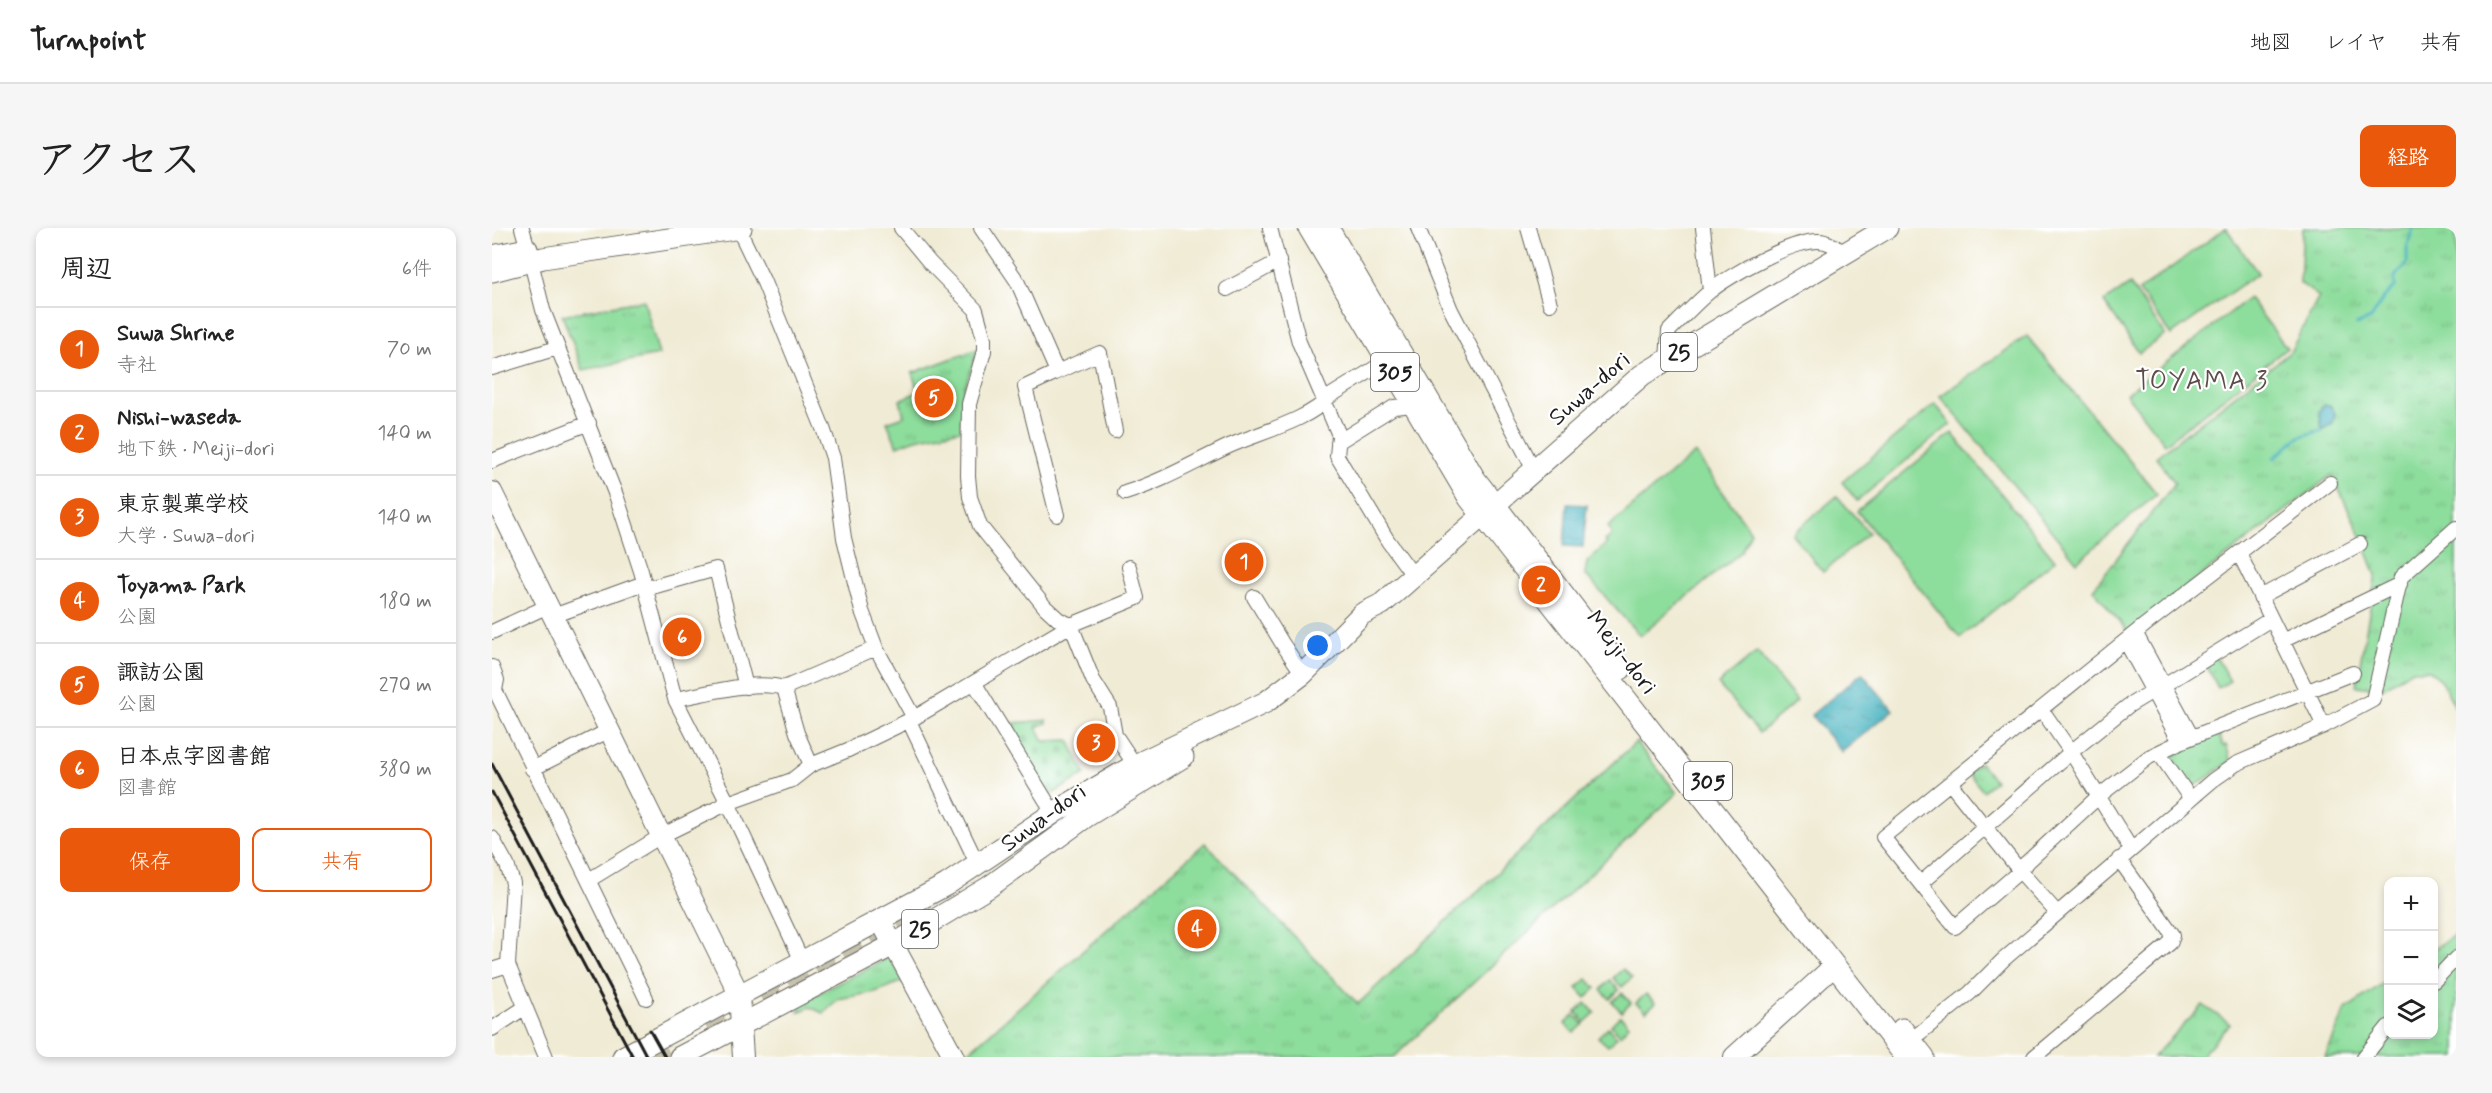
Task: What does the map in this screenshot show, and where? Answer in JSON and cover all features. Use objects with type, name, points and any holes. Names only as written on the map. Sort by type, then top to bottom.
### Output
[{"type":"main road","points":[[492,272],[530,255],[657,228]]},
{"type":"main road","points":[[492,256],[530,255],[740,228]]},
{"type":"main road","name":"Meiji-dori","points":[[1309,228],[1414,405],[1487,510],[1834,966],[1905,1049],[1924,1057]]},
{"type":"main road","name":"Meiji-dori","points":[[1328,228],[1475,479],[1487,510],[1905,1049]]},
{"type":"main road","name":"Suwa-dori","points":[[1140,770],[1180,758],[1253,724],[1279,708],[1311,683],[1371,622],[1382,604],[1413,575],[1629,385],[1667,359],[1887,228]]},
{"type":"main road","name":"Suwa-dori","points":[[741,1024],[893,945],[989,887],[1083,807],[1140,770],[1283,691],[1362,614],[1382,604]]},
{"type":"main road","name":"Suwa-dori","points":[[740,994],[978,865],[1055,813],[1083,807]]},
{"type":"main road","name":"25","points":[[909,920],[963,890],[1083,807]]},
{"type":"main road","name":"25","points":[[623,1057],[740,994]]},
{"type":"main road","name":"25","points":[[673,1053],[741,1024]]},
{"type":"main road","name":"25","points":[[673,1053],[706,1027]]},
{"type":"street","points":[[522,228],[543,310],[617,498],[675,699],[728,803],[802,961]]},
{"type":"street","points":[[740,228],[824,428],[833,458],[843,529],[862,611],[876,648],[978,865]]},
{"type":"street","points":[[901,228],[930,263],[976,310],[984,339],[984,351],[969,404],[968,476],[970,497],[980,526],[1045,607],[1058,619],[1071,625],[1093,680],[1110,707],[1115,735],[1140,770]]},
{"type":"street","points":[[981,228],[1017,281],[1057,372]]},
{"type":"street","points":[[1270,228],[1299,342],[1339,435],[1337,456],[1388,541],[1413,575]]},
{"type":"street","points":[[1418,228],[1451,310],[1534,470]]},
{"type":"street","points":[[1528,228],[1550,304]]},
{"type":"street","points":[[1702,228],[1710,291]]},
{"type":"street","points":[[1667,359],[1669,331],[1710,291],[1760,260],[1804,242],[1824,241],[1845,254]]},
{"type":"street","points":[[1227,290],[1279,261]]},
{"type":"street","points":[[492,368],[557,348]]},
{"type":"street","points":[[1057,515],[1025,387],[1100,353],[1114,431]]},
{"type":"street","points":[[1125,493],[1149,485],[1227,447],[1281,426],[1325,402],[1330,396],[1388,360]]},
{"type":"street","points":[[1338,442],[1394,407],[1414,405]]},
{"type":"street","points":[[492,461],[589,423]]},
{"type":"street","points":[[2330,483],[2131,638],[1883,837],[1955,927],[2020,871],[2099,796],[2149,757],[2186,739],[2353,673]]},
{"type":"street","points":[[492,494],[740,994],[743,1057]]},
{"type":"street","points":[[1905,1049],[1970,993],[2003,960],[2190,798],[2236,764],[2324,726],[2373,700],[2401,577],[2456,528]]},
{"type":"street","points":[[2260,597],[2360,544]]},
{"type":"street","points":[[2239,553],[2324,726]]},
{"type":"street","points":[[589,880],[662,836],[728,803],[792,780],[810,765],[911,720],[1071,625],[1137,598],[1129,567]]},
{"type":"street","points":[[492,632],[550,611],[716,569],[746,687]]},
{"type":"street","points":[[2282,641],[2400,584]]},
{"type":"street","points":[[1254,597],[1303,674]]},
{"type":"street","points":[[1921,883],[2071,752],[2128,706],[2271,619]]},
{"type":"street","points":[[2131,638],[2186,739]]},
{"type":"street","points":[[675,699],[746,687],[774,685],[784,688],[876,648]]},
{"type":"street","points":[[492,667],[497,680],[495,690],[646,998]]},
{"type":"street","points":[[975,684],[1047,804],[1055,813]]},
{"type":"street","points":[[784,688],[810,765]]},
{"type":"street","points":[[2042,710],[2131,849]]},
{"type":"street","points":[[532,769],[608,730]]},
{"type":"street","points":[[2159,753],[2190,798]]},
{"type":"street","points":[[1950,783],[2057,914]]},
{"type":"street","points":[[492,838],[507,865],[513,883],[508,965],[546,1057]]},
{"type":"street","points":[[2034,1057],[2170,943],[2174,935],[2119,859]]},
{"type":"street","points":[[880,920],[954,1057]]},
{"type":"street","points":[[2438,976],[2456,958]]},
{"type":"street","points":[[492,970],[508,965]]},
{"type":"street","points":[[1734,1057],[1834,966]]},
{"type":"street","points":[[492,1029],[524,1008]]},
{"type":"street","points":[[2364,1057],[2384,1032]]},
{"type":"green space","points":[[2226,228],[2258,273],[2171,335],[2139,291]]},
{"type":"green space","points":[[2303,228],[2456,228],[2456,709],[2441,680],[2429,670],[2412,670],[2382,689],[2356,686],[2376,575],[2361,536],[2332,475],[2128,632],[2093,589],[2175,483],[2156,457],[2290,352],[2319,297],[2300,283]]},
{"type":"green space","points":[[2130,284],[2165,335],[2139,353],[2104,302]]},
{"type":"green space","points":[[2249,298],[2287,348],[2165,444],[2126,394]]},
{"type":"green space","points":[[644,300],[659,355],[583,370],[562,315]]},
{"type":"green space","points":[[2027,336],[2157,494],[2077,562],[1940,396]]},
{"type":"green space","points":[[978,349],[962,395],[961,430],[916,439],[897,446],[887,422],[904,416],[900,400],[918,392],[912,373]]},
{"type":"green space","points":[[1935,404],[1951,424],[1857,501],[1842,482]]},
{"type":"green space","points":[[1952,433],[2055,560],[1960,638],[1857,511]]},
{"type":"green space","points":[[1695,453],[1751,532],[1741,552],[1640,636],[1585,574],[1587,562],[1607,543],[1605,541],[1611,536],[1608,527]]},
{"type":"green space","points":[[1837,496],[1869,533],[1823,572],[1792,534]]},
{"type":"green space","points":[[1757,652],[1797,701],[1759,733],[1718,684]]},
{"type":"green space","points":[[2216,657],[2230,681],[2218,688],[2205,663]]},
{"type":"green space","points":[[1047,720],[1047,723],[1037,727],[1044,741],[1069,740],[1085,774],[1051,795],[1046,793],[1002,724]]},
{"type":"green space","points":[[2218,732],[2223,746],[2226,745],[2231,761],[2192,788],[2170,758]]},
{"type":"green space","points":[[1636,742],[1677,793],[1394,1057],[966,1057],[965,1055],[1205,843],[1358,1004]]},
{"type":"green space","points":[[1980,763],[1995,781],[1983,791],[1968,773]]},
{"type":"green space","points":[[2456,934],[2456,1057],[2325,1057],[2346,1009],[2384,983],[2384,1039],[2438,1039],[2438,946]]},
{"type":"green space","points":[[890,957],[904,981],[875,992],[838,999],[823,1013],[810,1007],[798,1012],[803,1001]]},
{"type":"green space","points":[[1623,969],[1632,978],[1622,987],[1613,978]]},
{"type":"green space","points":[[1587,979],[1596,988],[1586,998],[1577,988]]},
{"type":"green space","points":[[1610,980],[1619,990],[1610,999],[1601,990]]},
{"type":"green space","points":[[1622,993],[1631,1003],[1622,1012],[1612,1002]]},
{"type":"green space","points":[[1646,994],[1655,1003],[1646,1012],[1636,1003]]},
{"type":"green space","points":[[1586,1003],[1595,1013],[1585,1022],[1576,1012]]},
{"type":"green space","points":[[2203,1005],[2230,1024],[2200,1057],[2153,1057]]},
{"type":"green space","points":[[1574,1015],[1584,1024],[1574,1033],[1565,1024]]},
{"type":"green space","points":[[1620,1016],[1629,1025],[1620,1035],[1611,1025]]},
{"type":"green space","points":[[1608,1027],[1617,1037],[1608,1046],[1598,1037]]},
{"type":"water","points":[[2323,405],[2330,405],[2335,413],[2333,424],[2322,430],[2319,411]]},
{"type":"water","points":[[1567,504],[1587,505],[1583,547],[1564,546]]},
{"type":"water","points":[[1862,673],[1893,710],[1842,752],[1811,715]]},
{"type":"waterway","points":[[2356,325],[2371,319],[2383,298],[2395,287],[2395,276],[2407,265],[2407,248],[2413,228]]},
{"type":"waterway","points":[[2274,458],[2299,437],[2321,430]]},
{"type":"tunnel","points":[[706,1027],[909,920]]},
{"type":"tunnel","points":[[651,1057],[667,1048]]},
{"type":"railway","points":[[492,764],[647,1057]]},
{"type":"railway","points":[[492,792],[633,1057]]},
{"type":"railway","points":[[650,1030],[665,1057]]},
{"type":"place","name":"諏訪公園","points":[[934,398]]},
{"type":"place","name":"Suwa Shrine","points":[[1244,562]]},
{"type":"place","name":"Nishi-waseda","points":[[1541,585]]},
{"type":"place","name":"日本点字図書館","points":[[682,637]]},
{"type":"place","name":"東京製菓学校","points":[[1096,743]]},
{"type":"place","name":"Toyama Park","points":[[1197,929]]},
{"type":"district","name":"TOYAMA 3","points":[[2202,380]]}]
